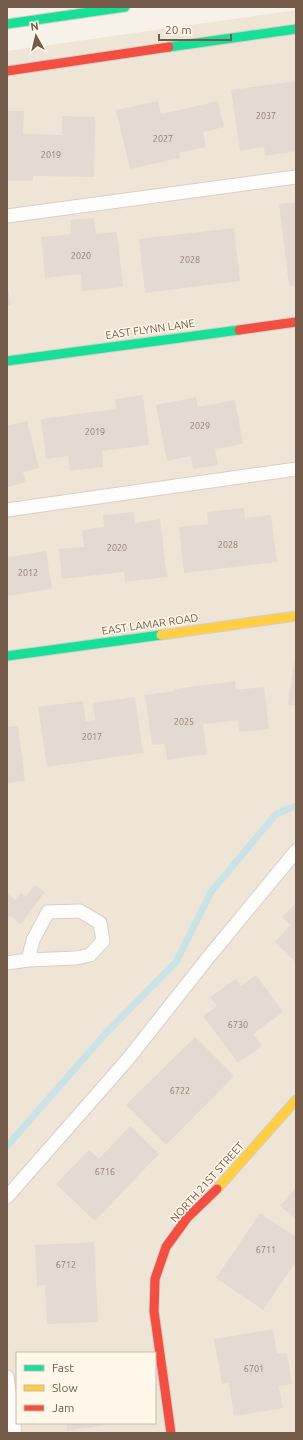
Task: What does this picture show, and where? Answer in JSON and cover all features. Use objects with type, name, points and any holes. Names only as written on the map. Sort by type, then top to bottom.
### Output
[{"type":"street","points":[[7,24],[125,7]]},
{"type":"street","points":[[7,71],[296,29]]},
{"type":"street","name":"EAST FLYNN LANE","points":[[7,362],[296,322]]},
{"type":"street","name":"EAST LAMAR ROAD","points":[[7,656],[296,616]]},
{"type":"street","name":"NORTH 21ST STREET","points":[[172,1433],[154,1311],[155,1279],[166,1247],[187,1218],[215,1192],[296,1100]]},
{"type":"lane","points":[[7,216],[296,177]]},
{"type":"lane","points":[[7,510],[296,469]]},
{"type":"lane","points":[[7,1197],[128,1059],[211,953],[296,851]]},
{"type":"lane","points":[[7,963],[28,960],[76,958],[90,955],[103,941],[100,923],[80,911],[48,912],[34,940],[28,960]]},
{"type":"lane","points":[[7,1377],[16,1433]]},
{"type":"shaded area","points":[[296,10],[296,1433],[7,1433],[7,51]]},
{"type":"building","points":[[296,81],[296,151],[265,156],[264,147],[240,151],[231,90]]},
{"type":"building","points":[[158,101],[161,114],[218,101],[224,127],[203,132],[206,147],[179,153],[180,158],[130,169],[116,110]]},
{"type":"building","points":[[7,111],[24,111],[23,134],[62,135],[62,116],[95,117],[94,177],[33,176],[33,181],[7,181]]},
{"type":"building","points":[[296,202],[296,286],[289,286],[279,204]]},
{"type":"building","points":[[94,218],[96,234],[117,232],[123,287],[82,291],[81,274],[45,278],[41,237],[71,234],[70,220]]},
{"type":"building","points":[[234,228],[240,281],[145,293],[139,239]]},
{"type":"building","points":[[7,283],[11,305],[7,306]]},
{"type":"building","points":[[143,395],[149,445],[102,451],[103,467],[70,471],[68,456],[46,459],[41,419],[116,409],[115,399]]},
{"type":"building","points":[[196,397],[198,407],[235,400],[243,444],[215,449],[218,465],[193,469],[191,456],[167,461],[156,405]]},
{"type":"building","points":[[27,421],[39,468],[23,472],[26,482],[7,487],[7,426]]},
{"type":"building","points":[[244,508],[245,518],[271,515],[277,562],[184,573],[179,527],[208,524],[207,512]]},
{"type":"building","points":[[134,512],[135,523],[160,519],[167,577],[125,582],[124,572],[62,579],[59,549],[84,547],[82,530],[104,527],[103,515]]},
{"type":"building","points":[[46,551],[52,589],[7,596],[7,557]]},
{"type":"building","points":[[296,657],[296,706],[288,705]]},
{"type":"building","points":[[235,681],[236,690],[264,687],[269,729],[239,732],[238,720],[203,724],[207,754],[167,760],[165,744],[152,745],[145,695],[175,691],[175,689]]},
{"type":"building","points":[[135,697],[143,753],[47,767],[38,707],[83,701],[86,721],[95,720],[93,703]]},
{"type":"building","points":[[18,726],[25,781],[7,783],[7,727]]},
{"type":"building","points":[[35,885],[45,892],[21,924],[10,916],[7,919],[7,893],[16,900],[21,893],[26,897]]},
{"type":"building","points":[[296,903],[296,963],[275,942],[290,925],[282,917]]},
{"type":"building","points":[[256,975],[283,1012],[253,1034],[262,1046],[238,1063],[203,1016],[217,1006],[210,997],[236,979],[241,986]]},
{"type":"building","points":[[195,1037],[234,1076],[166,1145],[126,1105]]},
{"type":"building","points":[[130,1126],[159,1154],[95,1221],[56,1184],[89,1150],[99,1159]]},
{"type":"building","points":[[296,1187],[296,1219],[280,1206]]},
{"type":"building","points":[[260,1213],[296,1237],[296,1262],[263,1310],[216,1278]]},
{"type":"building","points":[[94,1242],[98,1322],[47,1324],[45,1285],[37,1286],[35,1245]]},
{"type":"building","points":[[273,1329],[277,1354],[287,1353],[292,1384],[279,1386],[283,1408],[234,1416],[229,1383],[222,1384],[214,1339]]},
{"type":"building","points":[[66,1424],[105,1424],[105,1425],[67,1431]]},
{"type":"waterway","points":[[7,1146],[106,1033],[176,962],[211,892],[276,814],[296,806]]},
{"type":"traffic: fast","points":[[7,24],[125,7]]},
{"type":"traffic: fast","points":[[169,47],[296,29]]},
{"type":"traffic: fast","points":[[7,361],[239,330]]},
{"type":"traffic: fast","points":[[7,656],[161,635]]},
{"type":"traffic: slow","points":[[161,635],[296,616]]},
{"type":"traffic: slow","points":[[217,1189],[296,1100]]},
{"type":"traffic: jam","points":[[7,71],[169,47]]},
{"type":"traffic: jam","points":[[239,330],[296,322]]},
{"type":"traffic: jam","points":[[171,1433],[154,1311],[155,1279],[166,1247],[187,1218],[217,1189]]}]
